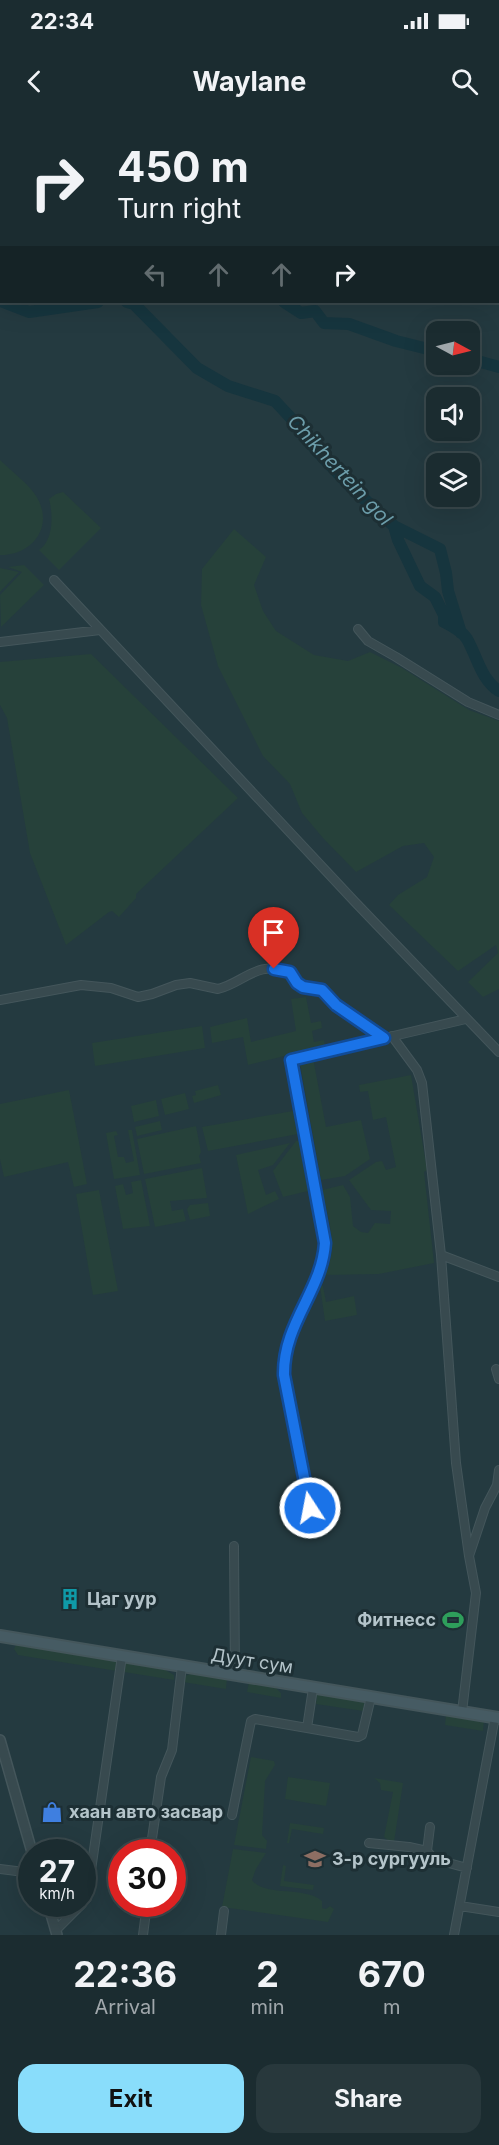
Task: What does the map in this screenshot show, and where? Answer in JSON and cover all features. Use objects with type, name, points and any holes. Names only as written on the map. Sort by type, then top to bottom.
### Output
[{"type":"main road","name":"Дуут сум","points":[[0,1636],[497,1718]]},
{"type":"street","points":[[54,580],[499,1052]]},
{"type":"street","points":[[358,629],[368,641],[468,702],[499,715]]},
{"type":"street","points":[[0,642],[100,630]]},
{"type":"street","points":[[0,1000],[81,985],[104,987],[138,997],[190,983],[218,989],[248,974],[266,969],[283,969],[290,972],[297,983],[303,987],[322,990],[336,1005],[388,1037],[417,1070],[422,1083],[441,1255],[456,1463],[476,1593],[462,1712]]},
{"type":"street","points":[[310,1508],[284,1365],[285,1348],[318,1273],[324,1256],[325,1243],[291,1060],[466,1019]]},
{"type":"street","points":[[441,1255],[499,1278]]},
{"type":"street","points":[[496,1369],[499,1379]]},
{"type":"street","points":[[469,1556],[485,1508],[497,1485],[499,1470]]},
{"type":"street","points":[[234,1546],[235,1675]]},
{"type":"street","points":[[96,1839],[122,1656]]},
{"type":"street","points":[[152,1839],[161,1777],[172,1750],[182,1666]]},
{"type":"street","points":[[307,1728],[313,1688]]},
{"type":"street","points":[[232,1815],[251,1721],[255,1719],[360,1737],[371,1697]]},
{"type":"street","points":[[454,1935],[497,1718]]},
{"type":"street","points":[[0,1740],[4,1767],[28,1839]]},
{"type":"street","points":[[427,1851],[430,1827]]},
{"type":"street","points":[[369,1843],[409,1846],[427,1851],[434,1859],[467,1868]]},
{"type":"street","points":[[0,1869],[18,1871]]},
{"type":"street","points":[[460,1906],[499,1912]]},
{"type":"street","points":[[221,1935],[224,1911]]},
{"type":"street","points":[[52,1917],[57,1932]]},
{"type":"street","points":[[57,1932],[70,1917]]},
{"type":"street","points":[[143,1935],[145,1917]]},
{"type":"green space","points":[[0,460],[34,493],[43,515],[42,526],[32,543],[23,550],[0,555]]},
{"type":"green space","points":[[63,492],[101,528],[59,570],[39,550],[44,546],[50,533],[52,519],[49,499]]},
{"type":"green space","points":[[234,529],[266,557],[254,585],[263,611],[276,631],[314,655],[348,661],[370,652],[402,668],[469,710],[499,721],[499,989],[483,997],[468,982],[498,953],[496,945],[458,971],[389,905],[398,895],[427,877],[434,857],[424,843],[403,846],[356,872],[302,813],[290,784],[263,756],[218,666],[201,605],[202,569]]},
{"type":"green space","points":[[24,565],[44,585],[1,627],[0,595],[22,572],[8,567]]},
{"type":"green space","points":[[0,568],[19,572],[0,592]]},
{"type":"green space","points":[[91,654],[238,798],[136,894],[136,898],[119,917],[112,911],[109,912],[66,945],[30,853],[7,718],[0,705],[0,662]]},
{"type":"green space","points":[[306,997],[311,1023],[321,1021],[322,1028],[312,1031],[314,1042],[324,1040],[325,1046],[248,1065],[243,1037],[212,1043],[210,1027],[247,1018],[251,1042],[296,1031],[291,999]]},
{"type":"green space","points":[[202,1026],[205,1048],[95,1066],[92,1043]]},
{"type":"green space","points":[[313,1058],[326,1127],[361,1120],[370,1159],[345,1176],[321,1180],[300,1063],[302,1060]]},
{"type":"green space","points":[[411,1075],[427,1170],[424,1172],[434,1263],[379,1274],[323,1275],[328,1266],[332,1244],[322,1190],[343,1185],[350,1197],[353,1226],[361,1232],[368,1233],[375,1223],[390,1224],[391,1211],[371,1210],[349,1180],[376,1162],[382,1161],[386,1170],[396,1167],[386,1117],[373,1120],[368,1091],[360,1092],[359,1085]]},
{"type":"green space","points":[[218,1085],[221,1095],[194,1103],[192,1096],[196,1095],[195,1091]]},
{"type":"green space","points":[[69,1090],[87,1184],[74,1187],[68,1162],[4,1177],[0,1159],[0,1104]]},
{"type":"green space","points":[[185,1093],[189,1109],[165,1115],[161,1099]]},
{"type":"green space","points":[[156,1100],[159,1116],[134,1122],[131,1106]]},
{"type":"green space","points":[[293,1111],[298,1134],[208,1151],[202,1127]]},
{"type":"green space","points":[[160,1121],[162,1130],[137,1136],[135,1127]]},
{"type":"green space","points":[[196,1126],[201,1163],[144,1174],[137,1139]]},
{"type":"green space","points":[[128,1130],[132,1130],[140,1175],[114,1179],[106,1133],[116,1131],[118,1135],[114,1136],[118,1157],[124,1157],[126,1163],[134,1161]]},
{"type":"green space","points":[[296,1141],[299,1141],[308,1191],[283,1197],[273,1171]]},
{"type":"green space","points":[[290,1143],[273,1165],[258,1170],[266,1195],[275,1191],[279,1199],[248,1214],[236,1155]]},
{"type":"green space","points":[[202,1168],[207,1198],[170,1201],[172,1211],[183,1209],[186,1221],[155,1227],[145,1179]]},
{"type":"green space","points":[[141,1180],[150,1226],[123,1229],[115,1186],[123,1184],[126,1195],[133,1193],[131,1182]]},
{"type":"green space","points":[[99,1190],[118,1291],[93,1295],[76,1194]]},
{"type":"green space","points":[[208,1203],[210,1216],[190,1220],[187,1209],[190,1205]]},
{"type":"green space","points":[[320,1286],[323,1286],[326,1302],[354,1296],[357,1315],[325,1321]]},
{"type":"green space","points":[[16,1645],[118,1660],[117,1671],[18,1655],[14,1649]]},
{"type":"green space","points":[[126,1661],[160,1667],[174,1675],[174,1680],[124,1672]]},
{"type":"green space","points":[[194,1673],[227,1678],[226,1689],[183,1682],[184,1676]]},
{"type":"green space","points":[[249,1682],[274,1686],[281,1693],[281,1698],[247,1692]]},
{"type":"green space","points":[[317,1694],[365,1701],[363,1711],[316,1704]]},
{"type":"green space","points":[[446,1715],[484,1720],[483,1731],[445,1725]]},
{"type":"green space","points":[[251,1757],[274,1761],[275,1765],[265,1781],[262,1835],[267,1841],[266,1849],[234,1845]]},
{"type":"green space","points":[[288,1777],[330,1783],[326,1806],[285,1799]]},
{"type":"green space","points":[[374,1778],[403,1783],[394,1842],[384,1837],[393,1792],[381,1790],[380,1783]]},
{"type":"green space","points":[[290,1823],[324,1828],[323,1834],[292,1829],[289,1843],[287,1843]]},
{"type":"green space","points":[[233,1849],[266,1853],[252,1880],[266,1888],[315,1896],[322,1901],[322,1908],[326,1909],[330,1906],[334,1909],[328,1922],[222,1907]]},
{"type":"green space","points":[[283,1865],[286,1866],[284,1881],[314,1885],[313,1890],[280,1886]]},
{"type":"waterway","name":"Chikhertein gol","points":[[6,303],[29,312],[91,303]]},
{"type":"waterway","name":"Chikhertein gol","points":[[130,303],[197,368],[228,386],[275,401],[352,488],[394,526],[398,540],[420,586],[435,597],[444,615],[444,622],[465,636],[488,681],[499,691]]},
{"type":"waterway","points":[[286,303],[301,313],[315,311],[324,323],[349,324],[396,341],[426,348]]},
{"type":"waterway","points":[[480,362],[499,367]]},
{"type":"waterway","points":[[394,526],[440,549],[448,591],[461,633]]},
{"type":"place","name":"Цаг уур","points":[[70,1599]]},
{"type":"place","name":"Фитнесс","points":[[453,1620]]},
{"type":"place","name":"хаан авто засвар","points":[[52,1812]]},
{"type":"place","name":"3-р сургууль","points":[[315,1859]]},
{"type":"route","points":[[274,969],[290,972],[297,983],[303,987],[322,990],[336,1005],[384,1038],[291,1060],[325,1243],[324,1256],[318,1273],[285,1348],[284,1365],[310,1508]]}]
